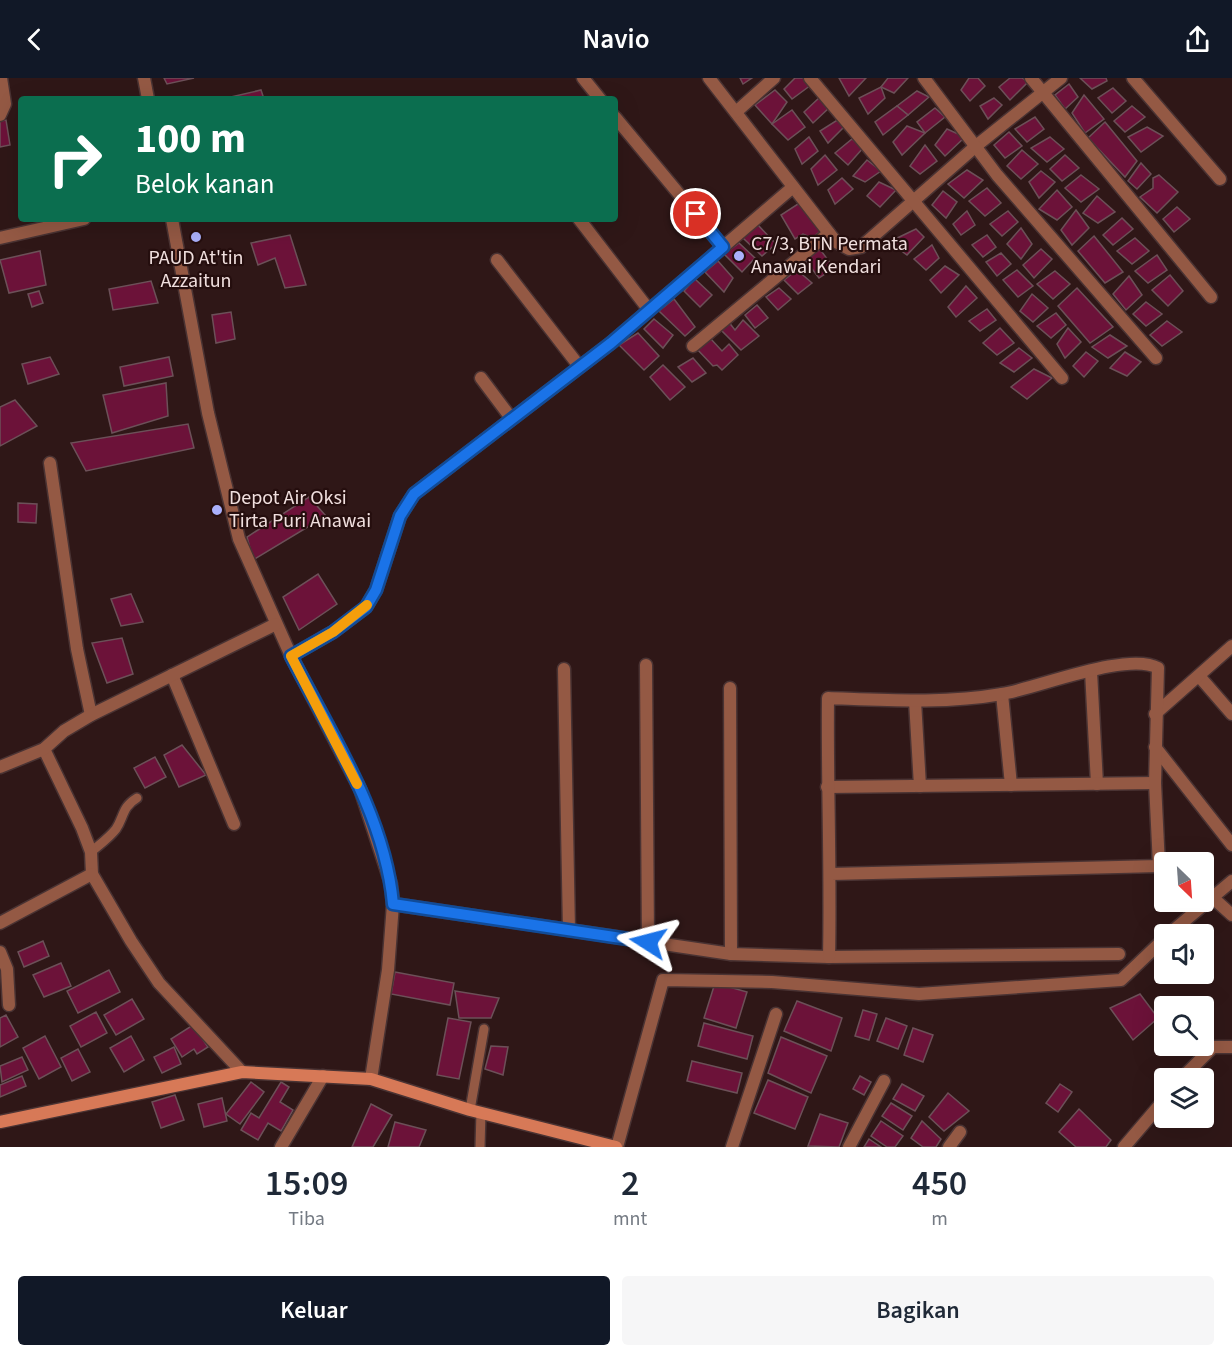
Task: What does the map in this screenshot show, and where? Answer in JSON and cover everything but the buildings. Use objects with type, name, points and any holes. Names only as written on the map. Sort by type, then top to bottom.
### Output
[{"type":"street","points":[[0,115],[5,104],[1,78]]},
{"type":"street","points":[[144,78],[147,96]]},
{"type":"street","points":[[583,78],[598,96]]},
{"type":"street","points":[[709,78],[829,233],[843,247],[861,247],[976,146],[1061,78]]},
{"type":"street","points":[[736,112],[774,78]]},
{"type":"street","points":[[810,78],[1062,378]]},
{"type":"street","points":[[924,78],[1025,208],[1155,358]]},
{"type":"street","points":[[1030,78],[1211,297]]},
{"type":"street","points":[[1133,78],[1220,179]]},
{"type":"street","points":[[618,121],[723,247]]},
{"type":"street","points":[[291,656],[333,632],[366,607],[376,590],[400,516],[414,494],[650,310],[793,187]]},
{"type":"street","points":[[0,238],[71,222]]},
{"type":"street","points":[[173,222],[208,413],[239,539],[291,656],[360,789],[379,840],[391,884],[393,904],[388,970],[371,1079]]},
{"type":"street","points":[[581,222],[650,310]]},
{"type":"street","points":[[693,346],[829,233]]},
{"type":"street","points":[[497,260],[579,366]]},
{"type":"street","points":[[481,378],[511,418]]},
{"type":"street","points":[[50,463],[77,649],[91,715]]},
{"type":"street","points":[[0,767],[44,749],[64,731],[91,715],[276,624]]},
{"type":"street","points":[[1155,714],[1232,646]]},
{"type":"street","points":[[829,957],[831,874],[827,788],[828,698],[915,700],[1002,694],[1091,670],[1148,662],[1158,668],[1155,783],[1159,866],[831,874]]},
{"type":"street","points":[[646,665],[648,942]]},
{"type":"street","points":[[564,669],[569,930]]},
{"type":"street","points":[[1091,670],[1097,784]]},
{"type":"street","points":[[172,675],[234,824]]},
{"type":"street","points":[[1199,676],[1232,714]]},
{"type":"street","points":[[730,688],[731,954]]},
{"type":"street","points":[[1002,694],[1011,785]]},
{"type":"street","points":[[915,700],[920,786]]},
{"type":"street","points":[[1155,747],[1232,844]]},
{"type":"street","points":[[44,749],[82,828],[91,852],[92,874],[159,983],[242,1072]]},
{"type":"street","points":[[827,788],[1155,783]]},
{"type":"street","points":[[0,923],[92,874]]},
{"type":"street","points":[[1214,895],[1232,881]]},
{"type":"street","points":[[1214,899],[1232,915]]},
{"type":"street","points":[[393,904],[731,954],[829,957],[1119,954]]},
{"type":"street","points":[[1181,924],[1195,912]]},
{"type":"street","points":[[0,1122],[242,1072],[371,1079],[476,1111],[616,1147],[663,980],[772,982],[920,994],[1121,980],[1154,949]]},
{"type":"street","points":[[0,952],[7,969],[9,1005]]},
{"type":"street","points":[[732,1147],[776,1014]]},
{"type":"street","points":[[1192,1068],[1213,1047],[1232,1047]]},
{"type":"street","points":[[281,1147],[323,1076]]},
{"type":"street","points":[[849,1147],[884,1081]]},
{"type":"street","points":[[1129,1145],[1154,1113]]},
{"type":"street","points":[[949,1147],[960,1132]]},
{"type":"lane","points":[[91,852],[118,826],[121,813],[136,798]]},
{"type":"lane","points":[[480,1147],[476,1111],[484,1029]]},
{"type":"slow traffic","points":[[357,784],[291,656],[333,632],[367,605]]},
{"type":"place","name":"PAUD At'tin Azzaitun","points":[[196,237]]},
{"type":"place","name":"C7/3, BTN Permata Anawai Kendari","points":[[739,256]]},
{"type":"place","name":"Depot Air Oksi Tirta Puri Anawai","points":[[217,510]]},
{"type":"route","points":[[648,942],[393,904],[391,884],[379,840],[360,789],[291,656],[333,632],[366,607],[376,590],[388,546],[400,516],[414,494],[611,343],[723,247],[696,214]]}]
